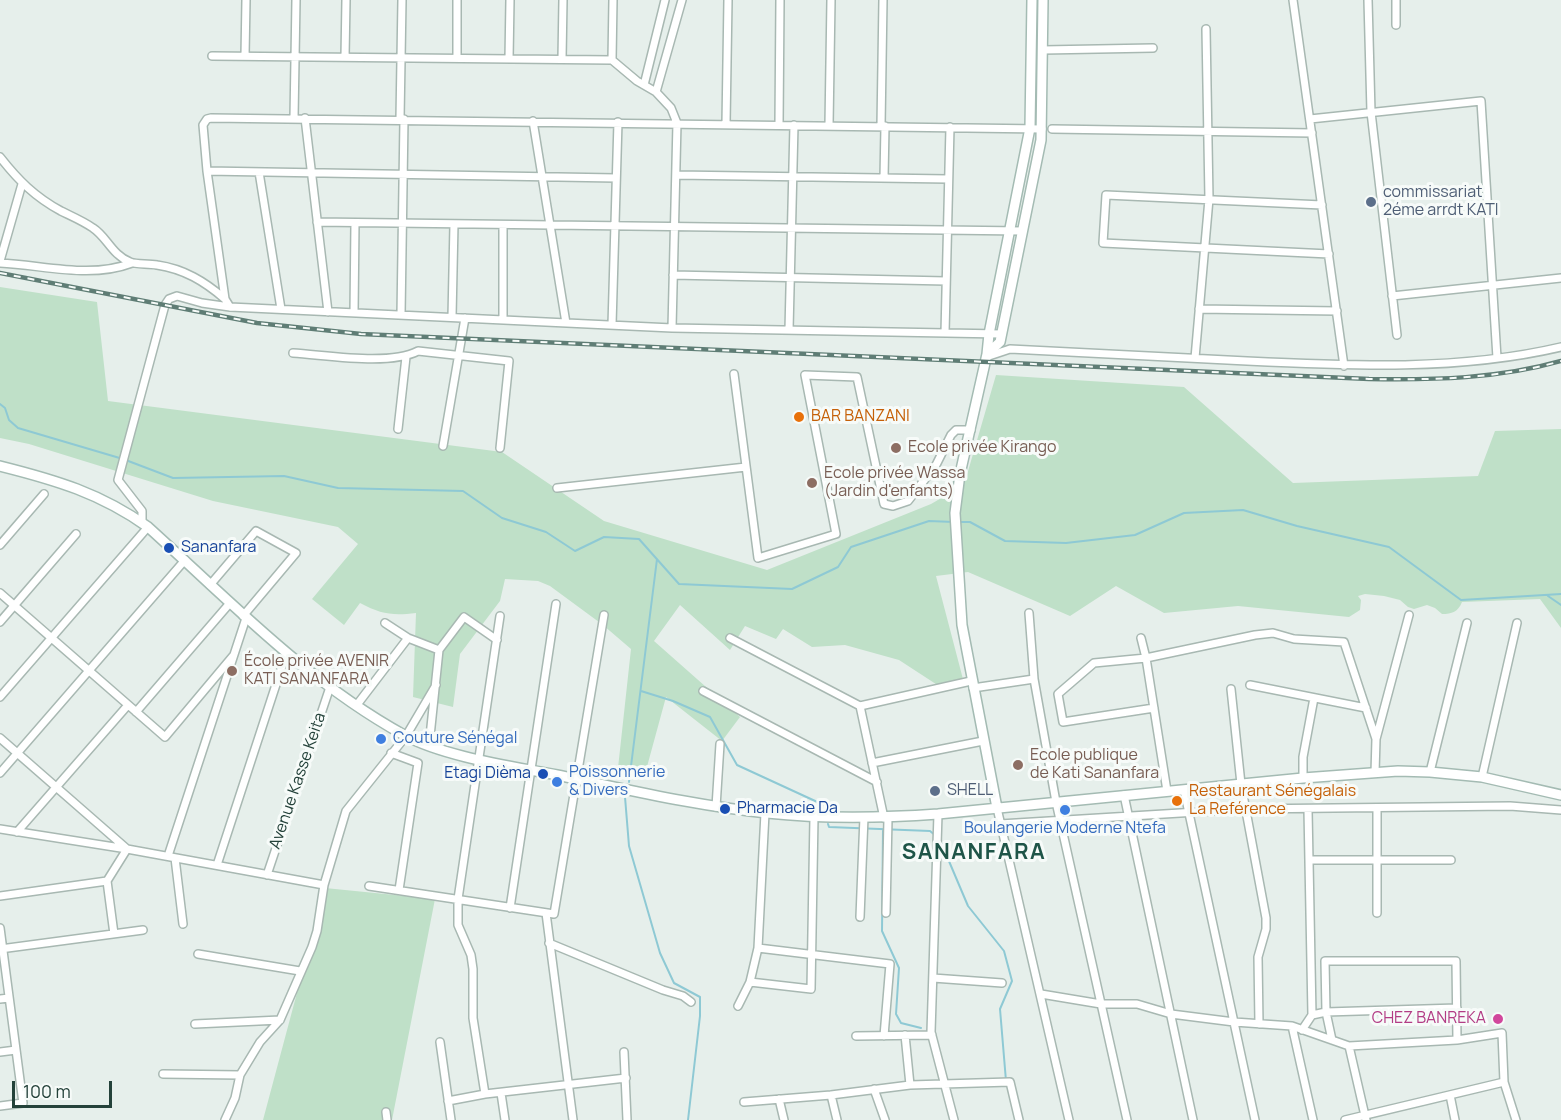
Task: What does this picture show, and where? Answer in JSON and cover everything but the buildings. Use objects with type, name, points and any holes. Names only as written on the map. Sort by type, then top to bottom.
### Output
[{"type":"main road","points":[[997,808],[962,626],[956,513],[960,474],[987,356],[989,334],[1030,128],[1032,0]]},
{"type":"main road","points":[[987,356],[1000,342],[1041,140],[1046,129],[1042,50],[1043,0]]},
{"type":"main road","points":[[0,466],[51,479],[106,500],[145,525],[286,654],[356,706],[406,736],[429,746],[479,760],[716,807],[814,817],[886,818],[938,814],[1375,773],[1430,772],[1482,777],[1561,795]]},
{"type":"street","points":[[245,56],[246,0]]},
{"type":"street","points":[[294,118],[296,0]]},
{"type":"street","points":[[345,57],[346,0]]},
{"type":"street","points":[[401,315],[404,174],[402,0]]},
{"type":"street","points":[[456,58],[457,0]]},
{"type":"street","points":[[509,59],[510,0]]},
{"type":"street","points":[[562,59],[563,0]]},
{"type":"street","points":[[612,60],[613,0]]},
{"type":"street","points":[[644,85],[665,0]]},
{"type":"street","points":[[656,92],[682,0]]},
{"type":"street","points":[[726,124],[728,0]]},
{"type":"street","points":[[779,125],[780,0]]},
{"type":"street","points":[[829,125],[831,0]]},
{"type":"street","points":[[883,0],[884,178]]},
{"type":"street","points":[[1293,0],[1344,366]]},
{"type":"street","points":[[1368,0],[1371,112],[1397,335]]},
{"type":"street","points":[[1396,0],[1396,25]]},
{"type":"street","points":[[1195,358],[1209,199],[1206,29]]},
{"type":"street","points":[[1042,50],[1153,48]]},
{"type":"street","points":[[212,56],[612,60],[656,92],[671,108],[677,123],[672,328]]},
{"type":"street","points":[[1310,119],[1481,101],[1497,358]]},
{"type":"street","points":[[225,299],[207,171],[204,125],[211,117],[1312,133]]},
{"type":"street","points":[[305,118],[328,312]]},
{"type":"street","points":[[534,121],[566,323]]},
{"type":"street","points":[[612,325],[618,122]]},
{"type":"street","points":[[789,330],[794,125]]},
{"type":"street","points":[[945,333],[950,127]]},
{"type":"street","points":[[0,157],[35,196],[94,228],[110,248],[132,263]]},
{"type":"street","points":[[207,171],[616,178]]},
{"type":"street","points":[[259,172],[281,309]]},
{"type":"street","points":[[676,176],[948,179]]},
{"type":"street","points":[[22,184],[0,262],[92,271],[115,269],[132,263],[168,266],[199,278],[225,299],[230,307]]},
{"type":"street","points":[[1322,205],[1106,195],[1103,243],[1329,254]]},
{"type":"street","points":[[317,222],[1022,231]]},
{"type":"street","points":[[354,313],[355,223]]},
{"type":"street","points":[[452,317],[454,224]]},
{"type":"street","points":[[503,225],[503,320]]},
{"type":"street","points":[[673,275],[946,281]]},
{"type":"street","points":[[1392,296],[1561,278]]},
{"type":"street","points":[[0,698],[145,525],[142,511],[118,480],[165,305],[169,299],[177,296],[230,307],[672,328],[1001,334]]},
{"type":"street","points":[[1199,309],[1337,311]]},
{"type":"street","points":[[443,446],[465,318]]},
{"type":"street","points":[[987,356],[1010,350],[1344,366],[1464,363],[1530,354],[1561,346]]},
{"type":"street","points":[[293,353],[378,358],[406,357],[418,351],[509,361],[500,448]]},
{"type":"street","points":[[398,429],[406,357]]},
{"type":"street","points":[[734,374],[758,558],[836,534],[805,375],[857,377],[884,504],[893,507],[908,501],[936,465],[951,435],[956,430],[971,430]]},
{"type":"street","points":[[557,488],[746,467]]},
{"type":"street","points":[[0,546],[44,494]]},
{"type":"street","points":[[183,924],[172,857],[244,617],[296,553],[256,531],[210,585]]},
{"type":"street","points":[[0,622],[76,534]]},
{"type":"street","points":[[0,773],[185,560]]},
{"type":"street","points":[[0,593],[165,737],[233,656]]},
{"type":"street","points":[[136,711],[230,603]]},
{"type":"street","points":[[510,908],[556,603]]},
{"type":"street","points":[[1029,613],[1034,679],[1056,802],[1127,1120]]},
{"type":"street","points":[[369,886],[554,914],[604,615]]},
{"type":"street","points":[[1375,773],[1376,739],[1409,615]]},
{"type":"street","points":[[485,1094],[473,1018],[473,969],[471,955],[458,925],[458,899],[500,616]]},
{"type":"street","points":[[429,746],[439,650],[464,617],[496,640]]},
{"type":"street","points":[[386,623],[408,638],[439,650]]},
{"type":"street","points":[[1430,772],[1467,623]]},
{"type":"street","points":[[1482,777],[1517,623]]},
{"type":"street","points":[[1154,708],[1063,722],[1058,694],[1095,663],[1146,658],[1255,634],[1273,633],[1294,639],[1344,642],[1376,739]]},
{"type":"street","points":[[356,706],[408,638]]},
{"type":"street","points":[[730,638],[860,706],[972,684],[1034,679]]},
{"type":"street","points":[[1141,638],[1167,791]]},
{"type":"street","points":[[217,865],[286,654]]},
{"type":"street","points":[[225,1120],[235,1098],[240,1075],[260,1042],[280,1020],[317,931],[324,885],[346,811],[406,736],[436,685]]},
{"type":"street","points":[[1251,685],[1366,708]]},
{"type":"street","name":"Avenue Kasse Keita","points":[[267,875],[330,687]]},
{"type":"street","points":[[1231,689],[1241,784],[1266,918],[1266,929],[1258,957],[1259,1024]]},
{"type":"street","points":[[702,691],[877,782]]},
{"type":"street","points":[[1303,778],[1303,757],[1314,698]]},
{"type":"street","points":[[17,832],[128,705]]},
{"type":"street","points":[[860,706],[886,818],[886,914]]},
{"type":"street","points":[[0,738],[127,849]]},
{"type":"street","points":[[873,763],[983,741]]},
{"type":"street","points":[[716,807],[720,744]]},
{"type":"street","points":[[392,753],[418,763],[399,890]]},
{"type":"street","points":[[1184,790],[1255,1120]]},
{"type":"street","points":[[1124,795],[1193,1120]]},
{"type":"street","points":[[1000,824],[1246,809],[1510,806],[1561,810]]},
{"type":"street","points":[[997,808],[1070,1120]]},
{"type":"street","points":[[1377,808],[1377,914]]},
{"type":"street","points":[[1302,1030],[1312,1015],[1308,810]]},
{"type":"street","points":[[738,1006],[750,982],[758,948],[765,813]]},
{"type":"street","points":[[938,814],[932,1035],[954,1120]]},
{"type":"street","points":[[750,982],[811,989],[814,817]]},
{"type":"street","points":[[860,917],[864,817]]},
{"type":"street","points":[[0,829],[127,849],[324,885]]},
{"type":"street","points":[[114,934],[107,881],[127,849]]},
{"type":"street","points":[[1309,860],[1451,860]]},
{"type":"street","points":[[0,896],[107,881]]},
{"type":"street","points":[[546,913],[573,1120]]},
{"type":"street","points":[[0,928],[23,1103],[0,1106]]},
{"type":"street","points":[[1,949],[143,930]]},
{"type":"street","points":[[549,944],[683,996],[691,1002]]},
{"type":"street","points":[[758,948],[891,964],[884,1036]]},
{"type":"street","points":[[198,954],[300,972]]},
{"type":"street","points":[[1332,1040],[1326,1012],[1325,961],[1456,961],[1457,1040]]},
{"type":"street","points":[[933,978],[1002,983]]},
{"type":"street","points":[[1041,994],[1101,1004],[1137,1004],[1171,1014],[1233,1022],[1292,1026],[1349,1047],[1457,1040],[1502,1033],[1504,1082],[1516,1120]]},
{"type":"street","points":[[0,999],[9,998]]},
{"type":"street","points":[[1312,1015],[1326,1012],[1457,1008]]},
{"type":"street","points":[[195,1024],[280,1020]]},
{"type":"street","points":[[1292,1026],[1313,1120]]},
{"type":"street","points":[[905,1035],[910,1085]]},
{"type":"street","points":[[856,1036],[932,1035]]},
{"type":"street","points":[[440,1042],[451,1120]]},
{"type":"street","points":[[1349,1047],[1366,1118]]},
{"type":"street","points":[[0,1052],[16,1050]]},
{"type":"street","points":[[624,1052],[627,1120]]},
{"type":"street","points":[[162,1074],[240,1075]]},
{"type":"street","points":[[448,1101],[485,1094],[626,1078]]},
{"type":"street","points":[[744,1102],[831,1095],[910,1085],[1010,1082],[1019,1120]]},
{"type":"street","points":[[1345,1120],[1366,1118],[1504,1082]]},
{"type":"street","points":[[874,1089],[885,1120]]},
{"type":"street","points":[[501,1093],[505,1120]]},
{"type":"street","points":[[831,1095],[837,1120]]},
{"type":"street","points":[[1450,1095],[1455,1120]]},
{"type":"street","points":[[779,1099],[784,1120]]},
{"type":"green space","points":[[0,287],[97,302],[108,401],[502,452],[604,521],[767,570],[931,504],[964,485],[996,375],[1184,387],[1293,483],[1478,476],[1495,431],[1561,429],[1561,628],[1540,599],[1462,602],[1459,608],[1449,614],[1442,614],[1427,605],[1414,609],[1400,600],[1365,594],[1358,596],[1361,600],[1360,610],[1349,617],[1238,606],[1164,613],[1116,586],[1070,616],[968,572],[936,576],[964,683],[942,688],[899,660],[845,645],[812,647],[783,629],[776,639],[745,626],[730,650],[680,605],[654,641],[740,717],[722,741],[666,697],[645,774],[618,768],[631,649],[550,586],[538,581],[505,579],[500,601],[460,654],[453,707],[413,697],[416,613],[387,613],[360,603],[344,625],[312,599],[358,544],[338,527],[213,501],[29,444],[0,438]]},
{"type":"green space","points":[[325,888],[435,899],[392,1120],[263,1120]]},
{"type":"waterway","points":[[0,404],[5,408],[9,420],[18,428],[123,459],[173,478],[284,476],[338,488],[463,491],[502,518],[546,532],[575,551],[604,537],[639,539],[679,584],[792,589],[838,567],[851,547],[929,521],[954,522]]},
{"type":"waterway","points":[[960,522],[970,522],[1005,541],[1066,543],[1135,535],[1184,513],[1243,510],[1297,526],[1389,547],[1461,600],[1561,594]]},
{"type":"waterway","points":[[629,782],[657,559]]},
{"type":"waterway","points":[[1548,596],[1561,605]]},
{"type":"waterway","points":[[641,691],[673,701],[710,717],[737,765],[826,806],[826,810]]},
{"type":"waterway","points":[[625,797],[629,846],[660,953],[674,983],[700,997],[700,1016],[688,1120]]},
{"type":"waterway","points":[[828,824],[829,827],[930,831],[936,836]]},
{"type":"waterway","points":[[883,830],[882,931],[899,968],[896,1014],[901,1023],[921,1028]]},
{"type":"waterway","points":[[940,840],[968,906],[1004,951],[1012,981],[1000,1009],[1006,1081]]},
{"type":"railway","points":[[0,273],[257,323],[361,334],[1369,379],[1490,375],[1561,361]]},
{"type":"place","name":"commissariat 2éme arrdt KATI","points":[[1371,202]]},
{"type":"place","name":"BAR BANZANI","points":[[799,417]]},
{"type":"place","name":"Ecole privée Kirango","points":[[896,448]]},
{"type":"place","name":"Ecole privée Wassa (Jardin d'enfants)","points":[[812,483]]},
{"type":"place","name":"Sananfara","points":[[169,548]]},
{"type":"place","name":"École privée AVENIR KATI SANANFARA","points":[[232,671]]},
{"type":"place","name":"Couture Sénégal","points":[[381,739]]},
{"type":"place","name":"Ecole publique de Kati Sananfara","points":[[1018,765]]},
{"type":"place","name":"Etagi Dièma","points":[[543,774]]},
{"type":"place","name":"Poissonnerie & Divers","points":[[557,782]]},
{"type":"place","name":"SHELL","points":[[935,791]]},
{"type":"place","name":"Restaurant Sénégalais La Reférence","points":[[1177,801]]},
{"type":"place","name":"Pharmacie Da","points":[[725,809]]},
{"type":"place","name":"Boulangerie Moderne Ntefa","points":[[1065,810]]},
{"type":"place","name":"CHEZ BANREKA","points":[[1498,1019]]},
{"type":"district","name":"SANANFARA","points":[[974,853]]}]
